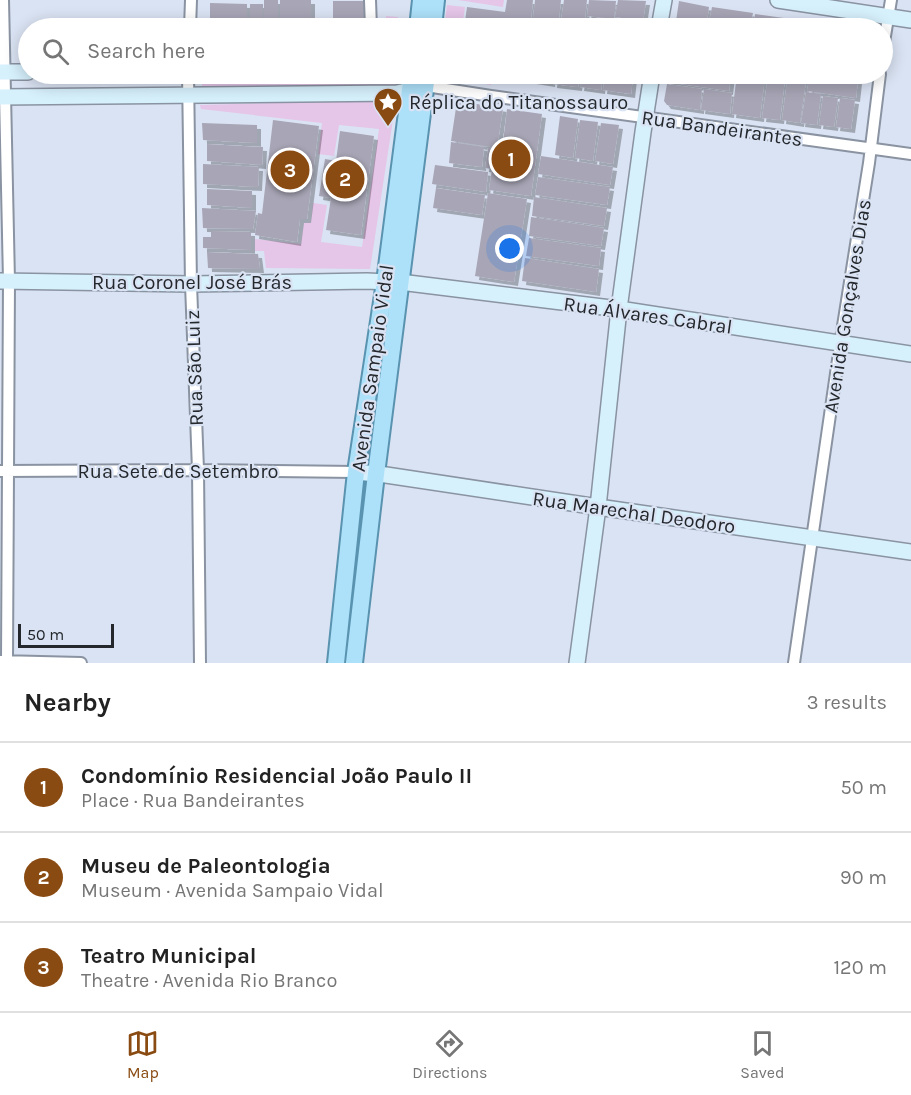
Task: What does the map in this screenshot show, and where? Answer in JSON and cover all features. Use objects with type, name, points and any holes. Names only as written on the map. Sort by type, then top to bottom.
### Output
[{"type":"main road","points":[[418,18],[421,0]]},
{"type":"main road","points":[[434,18],[436,0]]},
{"type":"main road","points":[[661,18],[664,0]]},
{"type":"main road","points":[[778,0],[911,20]]},
{"type":"main road","points":[[2,72],[18,72]]},
{"type":"main road","points":[[3,97],[397,93],[408,84]]},
{"type":"main road","name":"Avenida Sampaio Vidal","points":[[354,663],[376,474],[392,282],[413,84]]},
{"type":"main road","points":[[577,663],[619,309],[650,84]]},
{"type":"main road","name":"Rua Coronel José Brás","points":[[5,281],[191,284],[392,282]]},
{"type":"main road","name":"Avenida Sampaio Vidal","points":[[336,663],[356,472],[392,282]]},
{"type":"main road","name":"Rua Álvares Cabral","points":[[392,282],[619,309],[911,354]]},
{"type":"main road","name":"Rua Marechal Deodoro","points":[[356,472],[911,552]]},
{"type":"street","points":[[3,0],[5,281],[3,661],[81,663]]},
{"type":"street","points":[[190,18],[191,0]]},
{"type":"street","points":[[370,0],[371,18]]},
{"type":"street","points":[[888,17],[891,0]]},
{"type":"street","name":"Rua São Luiz","points":[[188,84],[191,284],[198,470],[200,663]]},
{"type":"street","name":"Rua Bandeirantes","points":[[444,84],[645,118],[911,154]]},
{"type":"street","name":"Avenida Gonçalves Dias","points":[[794,663],[879,84]]},
{"type":"street","name":"Rua Sete de Setembro","points":[[4,471],[356,472]]},
{"type":"shaded area","points":[[458,0],[504,0],[503,7]]},
{"type":"shaded area","points":[[447,5],[465,7],[463,18],[445,18]]},
{"type":"shaded area","points":[[202,84],[397,84],[397,87],[202,87]]},
{"type":"shaded area","points":[[396,100],[370,269],[266,268],[264,251],[255,251],[255,239],[301,244],[304,223],[311,223],[313,203],[327,205],[321,242],[362,247],[379,129],[339,125],[334,156],[318,154],[322,123],[201,109],[200,105]]},
{"type":"building","points":[[264,0],[278,0],[278,18],[264,18]]},
{"type":"building","points":[[280,0],[311,0],[311,18],[280,18]]},
{"type":"building","points":[[507,0],[533,0],[531,18],[465,18],[467,7],[505,12]]},
{"type":"building","points":[[535,0],[561,0],[559,18],[533,18]]},
{"type":"building","points":[[564,0],[587,0],[585,18],[561,18]]},
{"type":"building","points":[[589,0],[616,1],[614,18],[587,16]]},
{"type":"building","points":[[618,0],[646,1],[643,18],[615,17]]},
{"type":"building","points":[[333,1],[365,1],[365,18],[333,18]]},
{"type":"building","points":[[679,1],[709,7],[707,18],[676,18]]},
{"type":"building","points":[[210,3],[247,4],[247,18],[210,18]]},
{"type":"building","points":[[250,4],[263,4],[263,18],[250,18]]},
{"type":"building","points":[[712,7],[753,13],[752,18],[710,18]]},
{"type":"building","points":[[755,14],[784,18],[754,18]]},
{"type":"building","points":[[553,84],[578,84],[578,87]]},
{"type":"building","points":[[580,84],[602,84],[601,90],[580,87]]},
{"type":"building","points":[[604,84],[632,84],[631,94],[603,90]]},
{"type":"building","points":[[667,84],[702,89],[700,110],[667,105],[664,101]]},
{"type":"building","points":[[681,84],[730,84],[729,91]]},
{"type":"building","points":[[736,84],[764,84],[760,118],[732,114]]},
{"type":"building","points":[[767,84],[784,84],[780,120],[762,118]]},
{"type":"building","points":[[787,84],[806,84],[800,123],[782,120]]},
{"type":"building","points":[[808,84],[858,84],[856,98],[807,91]]},
{"type":"building","points":[[704,89],[732,93],[730,114],[701,110]]},
{"type":"building","points":[[806,92],[821,94],[817,125],[801,123]]},
{"type":"building","points":[[823,96],[838,98],[834,127],[819,125]]},
{"type":"building","points":[[840,98],[855,100],[851,129],[836,127]]},
{"type":"building","points":[[457,101],[503,108],[497,148],[451,141]]},
{"type":"building","points":[[507,109],[542,114],[531,196],[489,190],[492,169],[485,168],[488,148],[502,150]]},
{"type":"building","points":[[560,116],[578,119],[573,158],[555,155]]},
{"type":"building","points":[[273,120],[319,126],[307,219],[300,219],[297,242],[255,235],[258,213],[262,214]]},
{"type":"building","points":[[580,120],[598,122],[593,161],[575,158]]},
{"type":"building","points":[[202,123],[257,125],[257,143],[203,140]]},
{"type":"building","points":[[601,123],[619,125],[613,164],[595,161]]},
{"type":"building","points":[[340,131],[374,136],[361,235],[326,230],[331,198],[319,196],[325,159],[336,161]]},
{"type":"building","points":[[451,142],[484,147],[482,167],[449,163]]},
{"type":"building","points":[[207,144],[263,147],[262,165],[207,161]]},
{"type":"building","points":[[541,156],[613,167],[610,185],[538,174]]},
{"type":"building","points":[[203,164],[259,167],[258,187],[203,184]]},
{"type":"building","points":[[435,165],[488,172],[486,192],[432,184]]},
{"type":"building","points":[[538,177],[610,187],[607,205],[535,195]]},
{"type":"building","points":[[436,188],[485,195],[482,215],[433,208]]},
{"type":"building","points":[[207,189],[252,191],[252,208],[207,205]]},
{"type":"building","points":[[488,193],[527,199],[514,282],[475,276]]},
{"type":"building","points":[[534,197],[607,208],[604,226],[532,216]]},
{"type":"building","points":[[202,208],[256,211],[253,229],[203,228]]},
{"type":"building","points":[[531,217],[604,228],[601,246],[529,236]]},
{"type":"building","points":[[211,231],[251,232],[251,250],[203,248],[203,237],[211,237]]},
{"type":"building","points":[[529,238],[601,248],[599,266],[526,256]]},
{"type":"building","points":[[207,252],[258,254],[260,269],[208,268]]},
{"type":"building","points":[[525,258],[599,269],[596,292],[522,281]]},
{"type":"place","name":"Réplica do Titanossauro","points":[[388,128]]},
{"type":"place","name":"Condomínio Residencial João Paulo II","points":[[511,159]]},
{"type":"place","name":"Teatro Municipal","points":[[290,170]]},
{"type":"place","name":"Museu de Paleontologia","points":[[345,179]]}]
